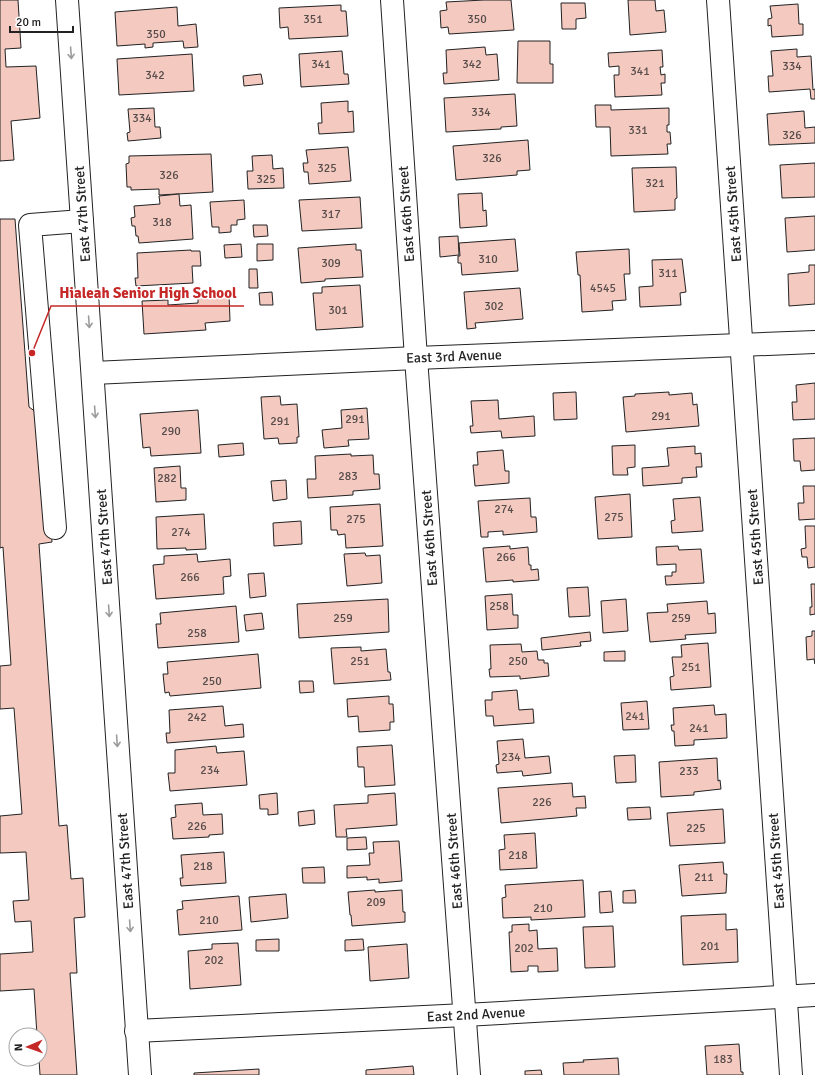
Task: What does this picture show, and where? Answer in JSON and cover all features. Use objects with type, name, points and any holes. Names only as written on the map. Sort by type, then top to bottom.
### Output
[{"type":"street","name":"East 47th Street","points":[[67,0],[140,1075]]},
{"type":"street","name":"East 46th Street","points":[[392,0],[416,358],[469,1075]]},
{"type":"street","name":"East 45th Street","points":[[718,0],[790,1075]]},
{"type":"street","points":[[54,528],[30,225],[82,221]]},
{"type":"street","name":"East 3rd Avenue","points":[[93,373],[815,342]]},
{"type":"street","name":"East 2nd Avenue","points":[[136,1031],[465,1015],[815,995]]},
{"type":"building","points":[[0,0],[18,0],[21,48],[5,49],[6,67],[36,66],[40,118],[11,121],[14,160],[0,161]]},
{"type":"building","points":[[511,0],[514,30],[449,34],[448,27],[441,28],[440,11],[447,10],[446,2]]},
{"type":"building","points":[[628,0],[655,0],[656,11],[664,10],[666,32],[630,35]]},
{"type":"building","points":[[561,3],[585,3],[586,18],[576,19],[576,29],[562,29]]},
{"type":"building","points":[[798,4],[799,24],[803,24],[803,35],[772,37],[771,25],[768,26],[768,19],[772,18],[770,6]]},
{"type":"building","points":[[341,5],[341,11],[346,11],[348,36],[289,39],[288,27],[280,28],[279,8]]},
{"type":"building","points":[[177,7],[178,26],[196,24],[198,47],[184,48],[183,41],[153,43],[153,47],[145,48],[145,44],[117,46],[115,12]]},
{"type":"building","points":[[518,41],[550,41],[550,64],[553,64],[553,83],[517,83]]},
{"type":"building","points":[[485,47],[486,55],[497,54],[499,80],[444,84],[443,73],[447,73],[446,50]]},
{"type":"building","points":[[797,49],[797,57],[811,56],[815,99],[811,99],[810,89],[769,92],[768,76],[773,76],[771,51]]},
{"type":"building","points":[[662,50],[663,67],[660,67],[661,75],[665,74],[665,83],[661,83],[662,95],[615,97],[614,75],[619,75],[619,66],[609,67],[608,53]]},
{"type":"building","points":[[342,51],[344,74],[348,74],[349,84],[301,87],[299,54]]},
{"type":"building","points":[[192,54],[194,91],[119,95],[117,59]]},
{"type":"building","points":[[261,74],[263,84],[244,86],[243,76]]},
{"type":"building","points":[[515,94],[517,126],[501,127],[501,129],[446,132],[444,98]]},
{"type":"building","points":[[348,101],[348,112],[353,111],[354,132],[319,134],[318,123],[322,123],[321,103]]},
{"type":"building","points":[[595,105],[611,105],[611,110],[669,108],[669,125],[667,125],[667,132],[670,132],[671,144],[667,144],[668,154],[611,156],[610,127],[596,127]]},
{"type":"building","points":[[154,108],[155,127],[160,127],[161,138],[128,141],[127,133],[130,132],[128,109]]},
{"type":"building","points":[[804,111],[805,128],[815,127],[815,143],[769,145],[767,114]]},
{"type":"building","points":[[528,140],[530,170],[517,171],[517,175],[456,180],[453,146]]},
{"type":"building","points":[[348,147],[351,181],[309,184],[308,172],[304,172],[303,163],[308,163],[306,150]]},
{"type":"building","points":[[211,154],[213,192],[159,195],[159,189],[131,190],[131,187],[127,187],[126,164],[129,163],[129,156]]},
{"type":"building","points":[[272,155],[273,169],[283,168],[284,188],[248,189],[247,171],[253,171],[252,156]]},
{"type":"building","points":[[815,163],[815,197],[782,198],[780,165]]},
{"type":"building","points":[[676,167],[677,198],[675,199],[675,210],[634,212],[632,168]]},
{"type":"building","points":[[482,193],[483,211],[486,210],[487,226],[460,228],[458,194]]},
{"type":"building","points":[[179,194],[180,206],[191,205],[193,239],[139,243],[138,236],[136,236],[135,226],[132,226],[131,218],[135,217],[134,206],[160,204],[159,196]]},
{"type":"building","points":[[360,197],[362,228],[302,231],[299,200]]},
{"type":"building","points":[[244,200],[245,219],[237,220],[237,225],[231,225],[231,232],[219,233],[219,227],[212,227],[210,202]]},
{"type":"building","points":[[815,216],[815,250],[787,252],[785,218]]},
{"type":"building","points":[[0,219],[15,219],[29,407],[43,417],[52,542],[39,544],[59,826],[67,825],[71,879],[83,878],[85,917],[74,918],[77,973],[70,973],[77,1075],[40,1075],[40,1067],[48,1067],[48,1027],[36,1027],[34,989],[0,991],[0,954],[33,952],[31,921],[15,922],[13,901],[29,900],[26,852],[0,853],[0,816],[22,814],[14,708],[0,709],[0,666],[11,665],[3,547],[0,548]]},
{"type":"building","points":[[253,225],[267,225],[268,236],[254,237]]},
{"type":"building","points":[[458,236],[459,255],[440,257],[439,237]]},
{"type":"building","points":[[515,239],[518,271],[462,275],[461,263],[458,263],[458,256],[460,256],[459,243]]},
{"type":"building","points":[[241,244],[242,257],[225,258],[224,245]]},
{"type":"building","points":[[257,244],[273,244],[273,260],[257,261]]},
{"type":"building","points":[[356,244],[356,250],[361,250],[363,277],[325,279],[325,281],[301,283],[298,248]]},
{"type":"building","points":[[629,249],[630,274],[624,274],[626,300],[612,301],[613,310],[582,312],[580,275],[578,275],[576,252]]},
{"type":"building","points":[[191,250],[200,251],[201,266],[192,266],[193,283],[136,286],[135,278],[138,278],[137,253]]},
{"type":"building","points":[[682,259],[686,292],[680,293],[681,305],[640,307],[639,287],[653,286],[652,260]]},
{"type":"building","points":[[809,265],[815,265],[815,304],[789,306],[788,274],[809,272]]},
{"type":"building","points":[[249,269],[257,269],[258,288],[249,288]]},
{"type":"building","points":[[360,285],[363,327],[316,330],[313,293],[322,293],[322,287]]},
{"type":"building","points":[[520,288],[523,319],[475,323],[476,328],[467,329],[464,292]]},
{"type":"building","points":[[272,292],[273,305],[260,305],[259,293]]},
{"type":"building","points":[[229,294],[230,321],[205,323],[206,330],[144,334],[142,301],[168,300],[168,305],[198,303],[198,296]]},
{"type":"building","points":[[815,383],[815,419],[793,420],[792,402],[797,402],[796,385]]},
{"type":"building","points":[[576,392],[577,419],[554,420],[553,393]]},
{"type":"building","points":[[669,392],[669,395],[692,393],[693,405],[697,404],[699,426],[626,432],[623,397],[635,396],[635,394]]},
{"type":"building","points":[[280,396],[281,405],[297,404],[299,437],[297,437],[297,443],[279,444],[278,438],[264,439],[261,397]]},
{"type":"building","points":[[498,400],[499,419],[534,416],[535,436],[502,438],[501,431],[471,433],[470,426],[473,426],[471,401]]},
{"type":"building","points":[[367,408],[369,439],[348,440],[349,446],[324,448],[322,430],[342,428],[341,410]]},
{"type":"building","points":[[198,410],[201,453],[151,456],[150,447],[143,448],[140,414]]},
{"type":"building","points":[[815,438],[815,470],[801,471],[800,461],[794,461],[793,439]]},
{"type":"building","points":[[243,443],[244,455],[219,457],[218,445]]},
{"type":"building","points":[[635,445],[635,467],[627,468],[628,475],[613,475],[612,446]]},
{"type":"building","points":[[695,446],[695,454],[701,453],[702,467],[696,467],[697,477],[682,478],[682,483],[643,486],[642,468],[669,466],[667,448]]},
{"type":"building","points":[[503,450],[505,471],[509,471],[509,483],[475,486],[473,465],[478,465],[477,452]]},
{"type":"building","points":[[351,454],[351,456],[373,455],[374,474],[379,474],[380,489],[353,491],[353,495],[308,498],[307,479],[316,479],[315,456]]},
{"type":"building","points":[[180,466],[181,488],[186,488],[186,500],[156,502],[154,468]]},
{"type":"building","points":[[286,480],[287,499],[273,501],[271,481]]},
{"type":"building","points":[[803,486],[815,486],[815,519],[799,520],[798,503],[804,503]]},
{"type":"building","points":[[630,494],[632,537],[598,539],[595,497]]},
{"type":"building","points":[[700,497],[703,531],[672,533],[671,521],[675,520],[673,499]]},
{"type":"building","points":[[530,498],[531,517],[536,517],[537,532],[503,535],[503,531],[488,532],[488,537],[481,537],[478,501]]},
{"type":"building","points":[[380,504],[383,546],[346,548],[345,534],[338,535],[337,530],[331,530],[330,507]]},
{"type":"building","points":[[204,514],[206,549],[157,549],[156,517]]},
{"type":"building","points":[[301,521],[302,544],[274,546],[273,523]]},
{"type":"building","points":[[805,526],[815,526],[815,567],[808,568],[807,557],[802,557],[801,549],[806,548]]},
{"type":"building","points":[[510,546],[510,549],[528,547],[529,565],[531,565],[531,570],[538,569],[539,580],[486,582],[483,548]]},
{"type":"building","points":[[678,546],[679,550],[701,549],[704,583],[666,585],[665,576],[672,576],[672,572],[676,572],[676,564],[657,565],[656,547]]},
{"type":"building","points":[[365,553],[366,556],[380,555],[382,583],[347,586],[344,554]]},
{"type":"building","points":[[197,554],[198,562],[230,559],[231,576],[223,577],[224,594],[156,599],[153,565],[164,564],[164,556]]},
{"type":"building","points":[[264,573],[266,596],[250,598],[248,574]]},
{"type":"building","points":[[811,584],[815,584],[815,614],[810,615],[810,607],[812,607]]},
{"type":"building","points":[[588,587],[590,616],[569,617],[567,588]]},
{"type":"building","points":[[512,594],[513,615],[518,615],[518,628],[487,630],[485,596]]},
{"type":"building","points":[[388,599],[389,632],[299,638],[297,604]]},
{"type":"building","points":[[626,599],[628,631],[603,633],[601,601]]},
{"type":"building","points":[[707,601],[708,614],[715,613],[716,633],[685,635],[686,639],[650,642],[647,613],[668,612],[667,604]]},
{"type":"building","points":[[236,606],[239,642],[158,648],[156,624],[161,624],[160,613]]},
{"type":"building","points":[[262,613],[264,629],[246,631],[244,615]]},
{"type":"building","points":[[812,631],[815,631],[815,664],[814,659],[807,660],[806,637],[812,636]]},
{"type":"building","points":[[590,632],[591,641],[580,642],[581,646],[542,650],[541,638]]},
{"type":"building","points":[[708,643],[711,687],[671,690],[670,677],[674,676],[672,657],[682,657],[681,645]]},
{"type":"building","points":[[521,644],[522,652],[537,651],[538,660],[544,660],[544,663],[548,663],[549,676],[520,679],[520,676],[490,677],[490,645]]},
{"type":"building","points":[[361,647],[361,651],[386,649],[388,672],[390,672],[391,680],[334,684],[331,648]]},
{"type":"building","points":[[625,651],[625,661],[604,661],[604,652]]},
{"type":"building","points":[[258,654],[261,688],[170,696],[169,692],[165,693],[163,674],[168,674],[167,662]]},
{"type":"building","points":[[299,681],[313,681],[314,692],[300,693]]},
{"type":"building","points":[[517,690],[519,710],[533,709],[534,723],[494,726],[493,716],[486,716],[485,700],[492,700],[492,692]]},
{"type":"building","points":[[389,696],[389,704],[393,704],[394,722],[390,722],[390,730],[359,732],[358,716],[348,717],[347,699]]},
{"type":"building","points":[[647,701],[649,729],[623,730],[621,703]]},
{"type":"building","points":[[714,705],[715,715],[726,714],[727,738],[694,740],[694,745],[675,746],[674,731],[672,731],[671,725],[674,725],[673,708]]},
{"type":"building","points":[[223,706],[225,726],[243,724],[244,737],[167,743],[166,733],[170,733],[169,710]]},
{"type":"building","points":[[523,739],[525,758],[549,756],[551,773],[523,776],[522,771],[497,773],[496,765],[499,764],[497,741]]},
{"type":"building","points":[[392,745],[395,785],[365,787],[364,767],[358,767],[357,747]]},
{"type":"building","points":[[216,746],[217,753],[244,751],[247,785],[170,791],[168,773],[175,773],[175,750]]},
{"type":"building","points":[[635,755],[636,782],[616,783],[614,756]]},
{"type":"building","points":[[717,758],[718,781],[720,780],[721,789],[694,792],[694,795],[661,797],[659,762]]},
{"type":"building","points":[[572,783],[573,797],[585,796],[586,808],[576,808],[577,816],[501,823],[498,788]]},
{"type":"building","points":[[277,793],[278,814],[268,815],[268,809],[260,809],[259,795]]},
{"type":"building","points":[[395,793],[397,825],[346,829],[347,837],[336,837],[334,805],[368,803],[368,795]]},
{"type":"building","points":[[202,803],[203,815],[222,814],[223,834],[209,835],[209,837],[173,839],[171,818],[176,817],[175,805]]},
{"type":"building","points":[[650,807],[651,819],[628,820],[627,808]]},
{"type":"building","points":[[723,809],[725,843],[670,846],[667,813]]},
{"type":"building","points":[[314,810],[315,824],[299,826],[298,812]]},
{"type":"building","points":[[535,833],[537,868],[500,870],[499,850],[505,849],[504,835]]},
{"type":"building","points":[[366,837],[367,849],[347,850],[347,838]]},
{"type":"building","points":[[399,841],[402,881],[379,883],[379,879],[367,880],[367,877],[347,878],[347,866],[370,865],[369,853],[374,853],[373,842]]},
{"type":"building","points":[[224,852],[226,883],[181,886],[180,878],[183,878],[181,855]]},
{"type":"building","points":[[723,862],[724,874],[727,874],[726,893],[682,896],[679,865]]},
{"type":"building","points":[[324,867],[325,883],[303,883],[302,868]]},
{"type":"building","points":[[583,880],[585,917],[531,920],[531,917],[503,918],[502,898],[506,897],[505,885]]},
{"type":"building","points":[[375,890],[375,892],[402,890],[405,922],[352,926],[348,892]]},
{"type":"building","points":[[635,890],[636,903],[623,903],[623,891]]},
{"type":"building","points":[[611,891],[613,912],[600,913],[599,892]]},
{"type":"building","points":[[286,894],[288,918],[251,922],[249,897]]},
{"type":"building","points":[[239,896],[242,930],[179,935],[177,910],[183,909],[182,901]]},
{"type":"building","points":[[726,914],[726,930],[737,929],[738,962],[683,965],[681,916]]},
{"type":"building","points":[[529,924],[529,931],[537,930],[538,949],[557,948],[558,971],[538,972],[538,966],[528,966],[528,971],[511,972],[509,932],[512,932],[512,925]]},
{"type":"building","points":[[613,926],[615,967],[585,968],[583,927]]},
{"type":"building","points":[[279,939],[279,951],[256,951],[256,940]]},
{"type":"building","points":[[363,939],[364,950],[345,951],[345,940]]},
{"type":"building","points":[[238,943],[241,985],[190,989],[188,951],[212,949],[212,944]]},
{"type":"building","points":[[407,944],[409,978],[370,981],[368,947]]},
{"type":"building","points":[[739,1044],[741,1072],[743,1072],[743,1075],[707,1075],[705,1046]]},
{"type":"building","points":[[618,1058],[619,1075],[564,1075],[563,1063]]},
{"type":"building","points":[[413,1066],[414,1075],[366,1075],[366,1070]]},
{"type":"building","points":[[259,1069],[259,1075],[194,1075],[194,1073]]},
{"type":"building","points":[[541,1070],[542,1075],[525,1075],[525,1071]]},
{"type":"place","name":"Hialeah Senior High School","points":[[32,353]]}]
